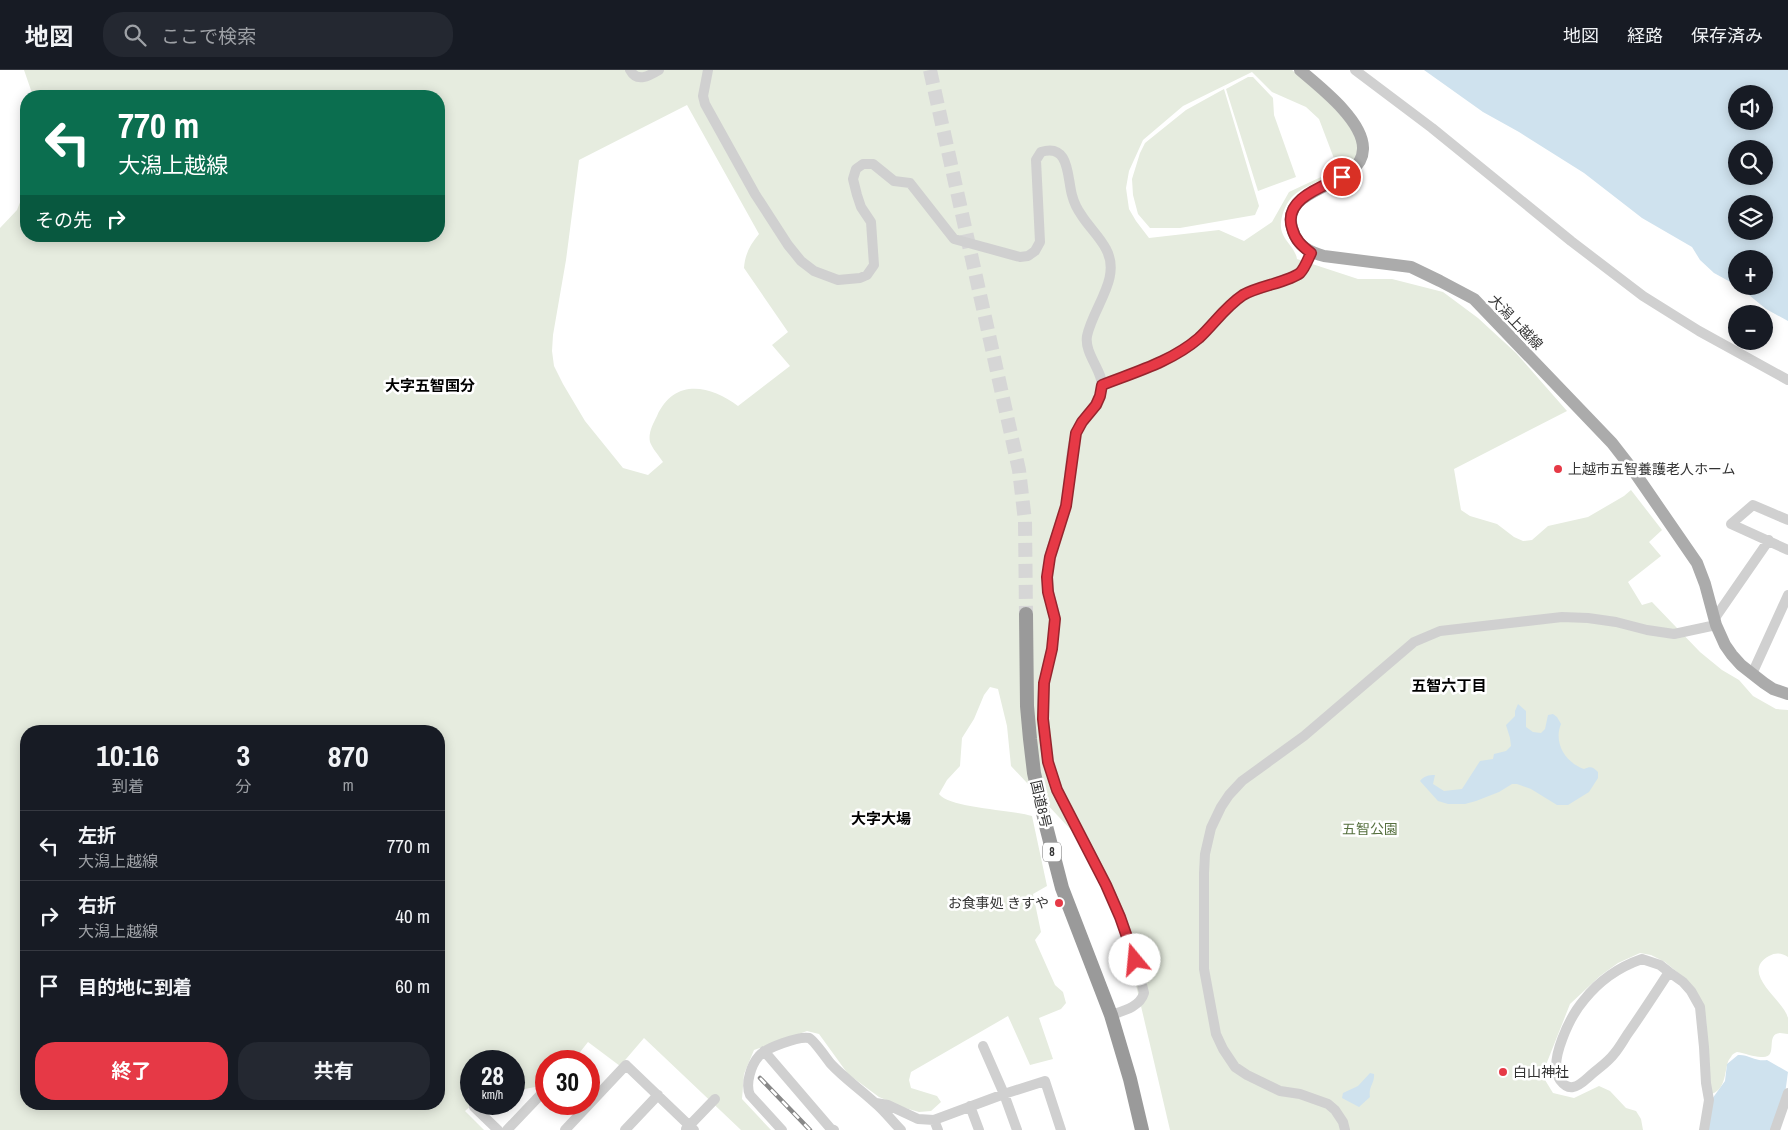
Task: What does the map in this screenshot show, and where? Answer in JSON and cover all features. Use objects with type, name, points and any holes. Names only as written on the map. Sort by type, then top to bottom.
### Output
[{"type":"highway","name":"国道8号","points":[[1026,614],[1027,706],[1036,782],[1062,888],[1111,1015],[1130,1079],[1142,1130]]},
{"type":"main road","points":[[1300,70],[1347,114],[1357,127],[1363,144],[1363,155],[1355,167],[1342,177],[1305,196],[1299,201],[1290,215],[1298,242],[1311,253]]},
{"type":"main road","name":"大潟上越線","points":[[1311,253],[1411,267],[1474,299],[1586,416],[1633,470],[1697,563],[1706,584],[1725,645],[1732,655],[1741,665],[1773,689],[1788,694]]},
{"type":"street","points":[[630,70],[637,78],[659,70]]},
{"type":"street","points":[[708,70],[703,96],[706,104],[756,194],[788,245],[801,261],[814,271],[838,280],[867,275],[874,265],[871,222],[861,206],[853,179],[856,169],[863,164],[873,164],[894,182],[910,183],[954,239],[1020,257],[1028,256],[1035,251],[1040,242],[1036,160],[1041,152],[1049,150],[1059,153],[1065,162],[1075,205],[1107,250],[1111,264],[1109,280],[1087,337],[1088,349],[1102,385],[1096,405],[1082,422],[1076,433],[1066,506],[1050,557],[1047,577],[1048,592],[1055,619],[1052,649],[1042,698],[1048,762],[1057,790],[1086,849],[1098,867],[1120,917],[1131,946],[1144,993],[1142,999],[1134,1006],[1111,1015]]},
{"type":"street","points":[[1355,70],[1432,128],[1571,241],[1643,296],[1699,331],[1788,380]]},
{"type":"street","points":[[1102,385],[1157,364],[1183,349],[1199,337],[1217,317],[1243,295],[1260,287],[1295,276],[1301,272],[1311,253]]},
{"type":"street","points":[[1788,520],[1753,505],[1731,524],[1788,550]]},
{"type":"street","points":[[1346,1130],[1335,1110],[1328,1104],[1300,1094],[1280,1091],[1247,1075],[1234,1066],[1216,1034],[1204,969],[1205,854],[1211,828],[1229,794],[1242,781],[1304,736],[1414,642],[1440,631],[1562,617],[1616,622],[1674,634],[1716,621],[1769,540]]},
{"type":"street","points":[[1752,674],[1788,595]]},
{"type":"street","points":[[1669,972],[1614,1054],[1574,1087],[1562,1083],[1557,1076],[1558,1057],[1566,1030],[1582,1001],[1592,990],[1623,967],[1642,960],[1660,965],[1683,982],[1691,991],[1700,1007],[1709,1100],[1704,1130]]},
{"type":"street","points":[[782,1130],[750,1095],[747,1089],[759,1055],[764,1051],[793,1040],[809,1038],[814,1041],[823,1055],[844,1078],[876,1103],[901,1130]]},
{"type":"street","points":[[983,1046],[1018,1130]]},
{"type":"street","points":[[764,1051],[831,1129],[834,1130]]},
{"type":"street","points":[[565,1130],[626,1065],[689,1128],[714,1099]]},
{"type":"street","points":[[876,1103],[888,1105],[936,1125],[970,1106],[1045,1081],[1061,1130]]},
{"type":"street","points":[[1775,1130],[1788,1093]]},
{"type":"street","points":[[625,1130],[658,1095]]},
{"type":"street","points":[[507,1130],[535,1101]]},
{"type":"street","points":[[970,1106],[979,1130]]},
{"type":"street","points":[[482,1115],[498,1130]]},
{"type":"green space","name":"五智公園","points":[[24,70],[1292,70],[1342,117],[1355,135],[1358,149],[1355,160],[1346,168],[1306,187],[1294,195],[1287,204],[1282,215],[1281,228],[1297,259],[1358,279],[1392,279],[1443,292],[1478,318],[1516,353],[1567,411],[1454,469],[1461,510],[1470,516],[1497,524],[1514,537],[1523,541],[1532,540],[1548,526],[1588,517],[1631,490],[1662,530],[1649,542],[1661,556],[1628,582],[1642,605],[1652,602],[1700,652],[1722,670],[1739,680],[1753,696],[1776,709],[1788,710],[1788,957],[1779,954],[1769,956],[1761,963],[1759,970],[1765,986],[1785,1011],[1788,1018],[1788,1034],[1775,1034],[1770,1054],[1767,1057],[1737,1052],[1733,1054],[1727,1065],[1721,1086],[1712,1094],[1709,1086],[1706,1017],[1682,976],[1665,962],[1651,955],[1640,953],[1618,963],[1600,976],[1570,1004],[1542,1075],[1553,1093],[1574,1098],[1599,1086],[1610,1091],[1626,1108],[1636,1111],[1641,1119],[1643,1130],[1170,1130],[1137,989],[1115,912],[1099,876],[1073,832],[1011,766],[1007,726],[998,689],[990,687],[962,738],[960,766],[947,780],[939,794],[945,799],[968,806],[1032,816],[1047,886],[1033,894],[1041,932],[1035,940],[1055,985],[1063,992],[1066,1003],[1061,1009],[1039,1018],[1053,1059],[1030,1065],[1008,1016],[911,1072],[909,1080],[911,1088],[937,1096],[941,1102],[931,1111],[919,1112],[879,1097],[848,1074],[819,1034],[807,1031],[754,1050],[744,1074],[742,1099],[771,1130],[741,1130],[644,1038],[620,1066],[588,1042],[582,1050],[535,1050],[535,1087],[525,1089],[525,1050],[460,1050],[460,1115],[469,1115],[484,1130],[0,1130],[0,228],[17,210],[20,202],[20,242],[445,242],[445,90],[31,90]],"holes":[[[1252,72],[1272,92],[1306,107],[1319,119],[1338,169],[1289,192],[1272,222],[1244,241],[1219,230],[1149,238],[1136,221],[1129,209],[1126,188],[1129,171],[1143,140],[1183,106]],[[687,105],[759,234],[748,250],[744,268],[788,332],[772,345],[790,366],[738,406],[716,393],[705,390],[693,389],[673,395],[664,404],[650,432],[652,447],[663,462],[648,475],[623,468],[585,421],[554,366],[552,351],[553,335],[566,260],[579,160]]]},
{"type":"green space","points":[[1248,77],[1253,77],[1273,98],[1274,115],[1296,177],[1258,191],[1226,89]]},
{"type":"green space","points":[[1224,89],[1259,206],[1255,215],[1180,228],[1150,228],[1138,214],[1133,195],[1132,179],[1145,143],[1186,110]]},
{"type":"water","points":[[1424,70],[1788,70],[1788,321],[1773,313],[1773,305],[1761,305],[1749,295],[1773,295],[1773,250],[1728,250],[1728,281],[1714,273],[1700,260],[1692,247],[1642,218],[1584,173],[1483,112]]},
{"type":"water","points":[[1518,704],[1526,711],[1526,727],[1533,732],[1541,733],[1545,729],[1548,715],[1553,714],[1557,717],[1561,724],[1559,731],[1560,745],[1567,757],[1584,769],[1592,768],[1598,772],[1598,778],[1589,792],[1568,805],[1557,805],[1531,789],[1512,784],[1499,792],[1465,804],[1448,804],[1438,801],[1420,781],[1426,776],[1435,775],[1433,784],[1444,791],[1462,789],[1480,761],[1493,759],[1494,754],[1506,751],[1511,746],[1506,725],[1515,716]]},
{"type":"water","points":[[1738,1055],[1767,1060],[1788,1072],[1785,1094],[1773,1130],[1706,1130],[1712,1099],[1725,1081],[1727,1064]]},
{"type":"water","points":[[1370,1073],[1374,1074],[1374,1077],[1370,1097],[1359,1107],[1342,1098],[1343,1093],[1358,1086]]},
{"type":"tunnel","points":[[930,70],[1019,470],[1025,521],[1026,614]]},
{"type":"railway","points":[[760,1078],[810,1130]]},
{"type":"place","name":"上越市五智養護老人ホーム","points":[[1558,469]]},
{"type":"place","name":"お食事処 きすや","points":[[1059,903]]},
{"type":"place","name":"白山神社","points":[[1503,1072]]},
{"type":"district","name":"大字五智国分","points":[[430,385]]},
{"type":"district","name":"五智六丁目","points":[[1449,685]]},
{"type":"district","name":"大字大場","points":[[881,818]]},
{"type":"route","points":[[1135,960],[1120,917],[1098,867],[1086,849],[1057,790],[1048,762],[1043,719],[1042,698],[1052,649],[1055,619],[1048,592],[1047,577],[1050,557],[1066,506],[1076,433],[1082,422],[1096,405],[1102,385],[1157,364],[1199,337],[1217,317],[1243,295],[1260,287],[1295,276],[1301,272],[1311,253],[1298,242],[1290,221],[1290,215],[1299,201],[1305,196],[1342,177]]}]
